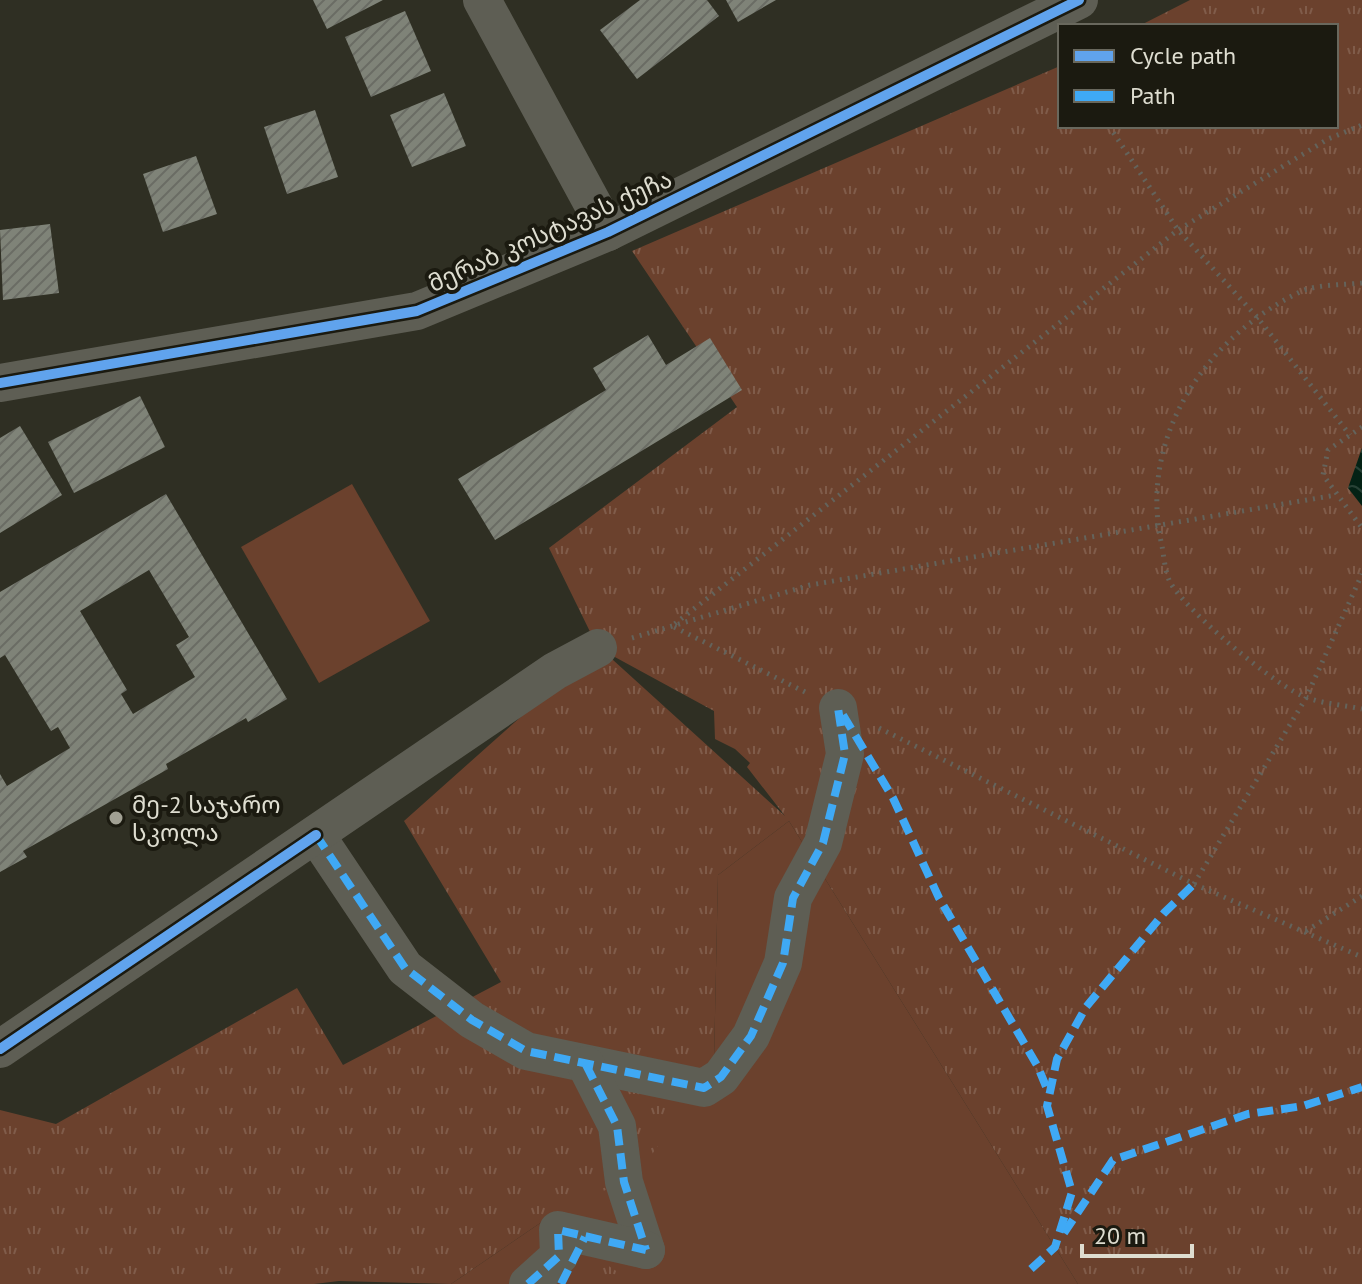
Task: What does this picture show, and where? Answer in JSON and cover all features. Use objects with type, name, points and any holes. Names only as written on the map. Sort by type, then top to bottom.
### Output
[{"type":"street","points":[[482,0],[608,232]]},
{"type":"street","name":"მერაბ კოსტავას ქუჩა","points":[[0,383],[417,311],[608,232],[1079,0]]},
{"type":"street","points":[[0,1049],[555,671],[598,648]]},
{"type":"street","points":[[316,835],[405,968],[472,1020],[526,1051],[704,1088],[721,1077],[751,1036],[783,963],[793,898],[823,843],[845,754],[838,708]]},
{"type":"street","points":[[528,1284],[559,1256],[558,1230],[646,1250],[624,1182],[617,1126],[586,1065]]},
{"type":"path","points":[[672,626],[1178,230],[1328,139],[1362,125]]},
{"type":"path","points":[[1110,128],[1178,230],[1257,317],[1350,435]]},
{"type":"path","points":[[1362,283],[1305,290],[1257,317],[1203,366],[1175,414],[1159,468],[1156,523],[1170,582],[1255,665],[1306,698],[1362,709]]},
{"type":"path","points":[[1362,427],[1328,450],[1323,475],[1362,528]]},
{"type":"path","points":[[598,648],[810,585],[1156,523],[1336,495]]},
{"type":"path","points":[[1194,884],[1306,698],[1362,574]]},
{"type":"path","points":[[672,626],[1194,884],[1362,957]]},
{"type":"path","points":[[1306,931],[1362,896]]},
{"type":"green space","points":[[1190,0],[1362,0],[1362,1284],[1078,1284],[789,821],[718,875],[714,1061],[639,1174],[549,1217],[451,1284],[339,1281],[314,1284],[0,1284],[0,1110],[56,1124],[297,988],[343,1065],[501,982],[404,821],[598,648],[549,548],[737,407],[632,251],[1058,67],[1058,128],[1338,128],[1338,24],[1143,24]],"holes":[[[602,650],[714,711],[715,739],[735,749],[750,763],[747,767],[785,816]]]},
{"type":"green space","points":[[352,484],[430,621],[319,683],[241,547]]},
{"type":"green space","points":[[789,821],[1078,1284],[451,1284],[549,1217],[714,1061],[718,875]]},
{"type":"green space","points":[[598,1259],[636,1284],[571,1284],[580,1266]]},
{"type":"water","points":[[1362,448],[1362,506],[1348,488]]},
{"type":"building","points":[[313,0],[383,0],[327,29]]},
{"type":"building","points":[[640,0],[707,0],[719,16],[637,79],[600,30]]},
{"type":"building","points":[[726,0],[776,0],[738,22]]},
{"type":"building","points":[[405,11],[431,71],[371,97],[345,37]]},
{"type":"building","points":[[444,93],[466,146],[412,167],[390,115]]},
{"type":"building","points":[[315,110],[338,177],[287,194],[264,127]]},
{"type":"building","points":[[196,156],[217,214],[163,232],[143,174]]},
{"type":"building","points":[[50,224],[59,293],[3,300],[0,230]]},
{"type":"building","points":[[648,335],[666,365],[710,338],[742,390],[495,540],[458,479],[606,390],[593,368]]},
{"type":"building","points":[[140,396],[165,447],[74,493],[48,442]]},
{"type":"building","points":[[20,426],[62,495],[0,533],[0,438]]},
{"type":"building","points":[[166,494],[287,699],[248,722],[246,718],[166,764],[168,769],[23,851],[27,857],[0,872],[0,774],[7,786],[70,748],[58,727],[51,731],[5,655],[0,658],[0,592]],"holes":[[[149,570],[189,637],[176,645],[195,677],[133,714],[121,694],[127,690],[80,611]]]},
{"type":"marked path","points":[[316,835],[405,968],[472,1020],[526,1051],[704,1088],[721,1077],[751,1036],[783,963],[793,898],[823,843],[845,754],[838,708]]},
{"type":"marked path","points":[[843,715],[893,798],[939,898],[1038,1067],[1049,1094]]},
{"type":"marked path","points":[[1031,1269],[1055,1247],[1072,1192],[1047,1106],[1057,1059],[1086,1007],[1164,913],[1194,884]]},
{"type":"marked path","points":[[586,1065],[617,1126],[624,1182],[646,1250]]},
{"type":"marked path","points":[[1064,1233],[1113,1160],[1248,1114],[1303,1106],[1362,1087]]},
{"type":"marked path","points":[[528,1284],[559,1256],[558,1230],[646,1250]]},
{"type":"marked path","points":[[561,1284],[585,1237]]},
{"type":"cycle path","points":[[0,383],[417,311],[608,232],[1079,0]]},
{"type":"cycle path","points":[[0,1049],[316,835]]},
{"type":"place","name":"მე-2 საჯარო სკოლა","points":[[116,818]]}]
